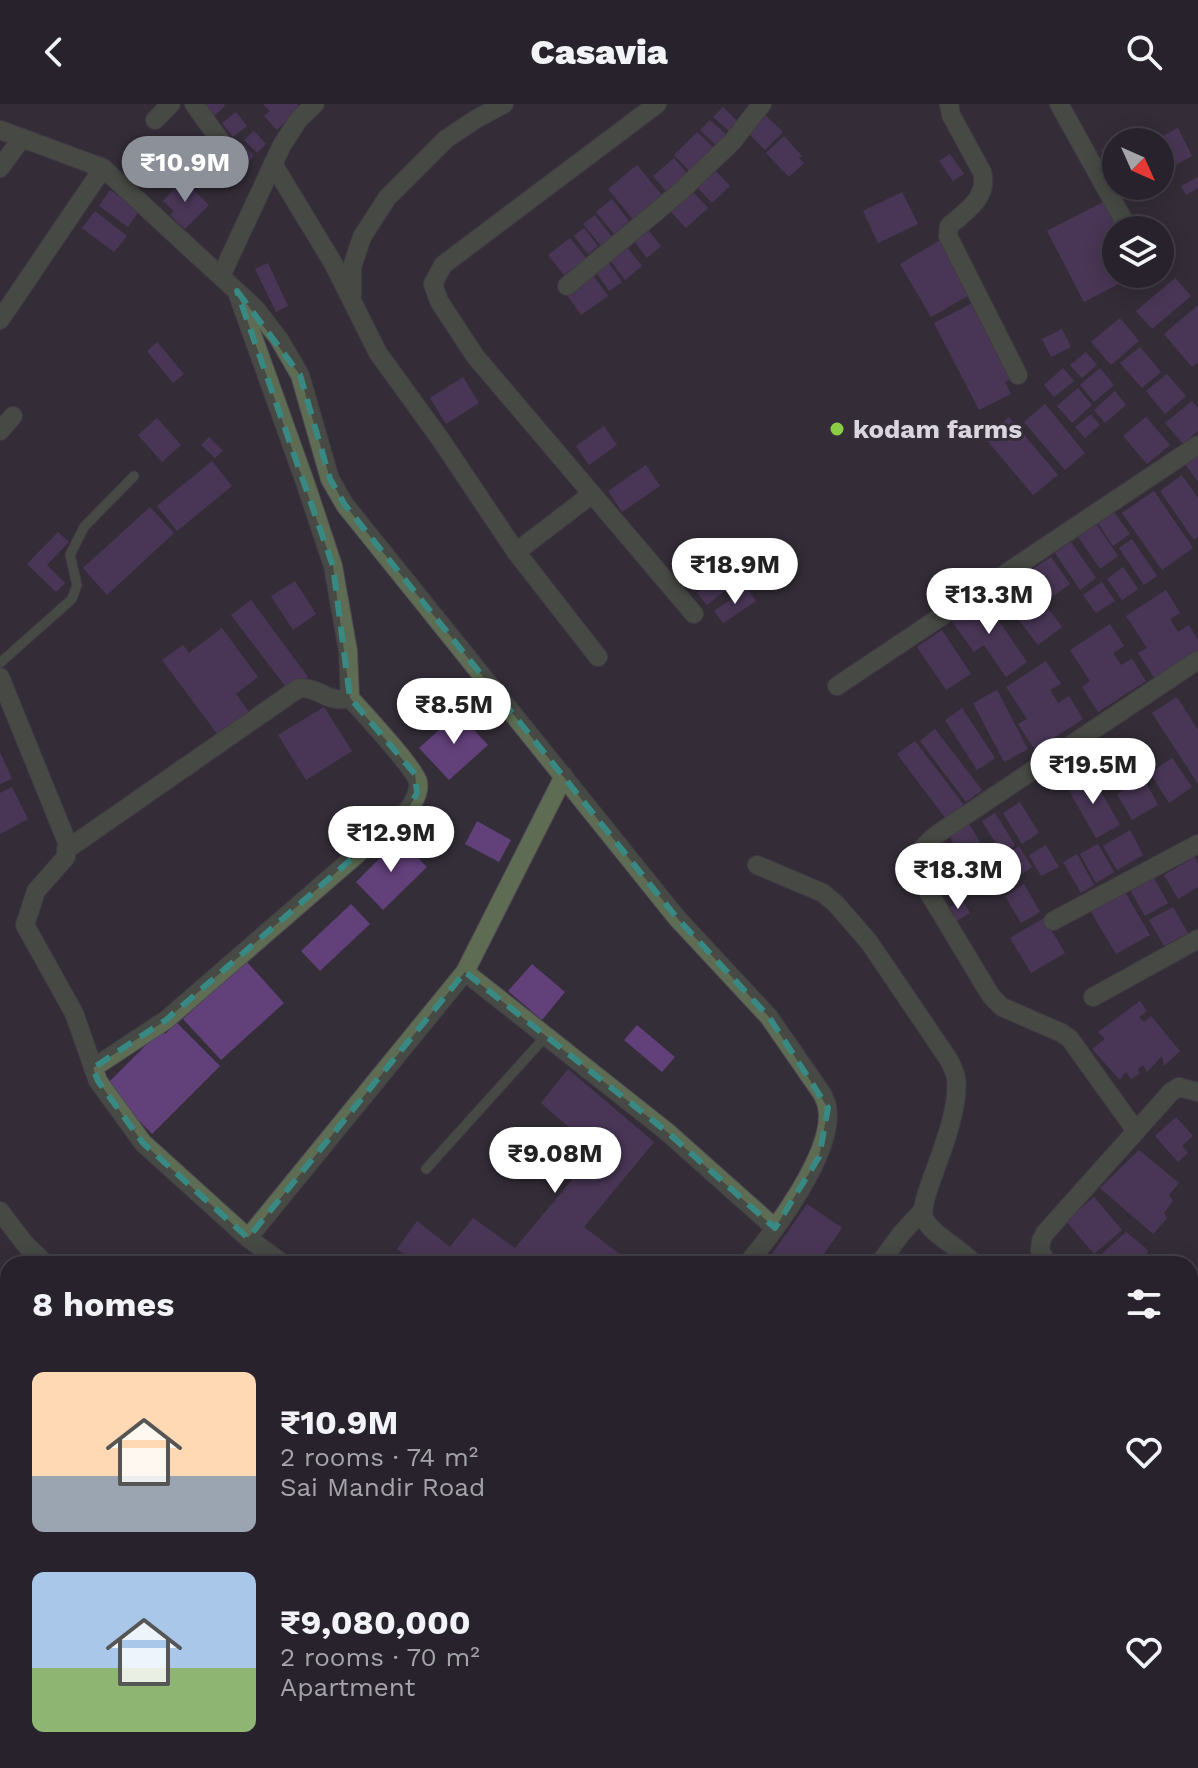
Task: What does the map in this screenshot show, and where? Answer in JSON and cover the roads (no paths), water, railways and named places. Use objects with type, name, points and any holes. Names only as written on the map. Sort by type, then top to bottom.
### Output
[{"type":"street","points":[[155,120],[171,104]]},
{"type":"street","points":[[194,104],[222,143]]},
{"type":"street","points":[[221,276],[282,145],[299,119],[315,104]]},
{"type":"street","points":[[352,302],[352,267],[362,237],[387,198],[446,139],[504,104]]},
{"type":"street","points":[[657,104],[443,265],[433,284],[439,301],[475,356],[694,614]]},
{"type":"street","points":[[567,286],[681,191],[732,142],[762,104]]},
{"type":"street","points":[[949,104],[951,115],[985,181],[971,207],[949,226],[948,236],[1018,375]]},
{"type":"street","points":[[1059,104],[1121,216]]},
{"type":"street","points":[[0,130],[103,168],[255,308],[279,339],[300,375],[330,479],[345,505],[677,918],[769,1017],[823,1095],[828,1108],[819,1157],[775,1228],[753,1256]]},
{"type":"street","points":[[0,168],[22,138]]},
{"type":"street","points":[[273,164],[333,263],[378,353],[516,552],[598,657]]},
{"type":"street","points":[[0,320],[103,168]]},
{"type":"street","points":[[93,1068],[166,1020],[407,811],[417,793],[415,774],[350,698],[348,651],[333,566],[237,291]]},
{"type":"street","points":[[0,431],[13,416]]},
{"type":"street","points":[[837,686],[1198,445]]},
{"type":"street","points":[[516,552],[592,494]]},
{"type":"street","points":[[1136,1131],[1070,1039],[1002,1007],[991,996],[920,878],[918,855],[926,843],[939,833],[1198,660]]},
{"type":"street","points":[[0,677],[67,842],[66,857],[36,891],[25,925],[74,1013],[98,1081],[143,1143],[272,1256]]},
{"type":"street","points":[[66,850],[299,688],[307,687],[328,698],[350,698]]},
{"type":"street","points":[[248,1238],[465,972],[564,776]]},
{"type":"street","points":[[1053,921],[1198,844]]},
{"type":"street","points":[[757,865],[823,893],[836,904],[869,942],[949,1060],[956,1087],[950,1130],[923,1210],[926,1223],[967,1256]]},
{"type":"street","points":[[1093,997],[1198,939]]},
{"type":"street","points":[[465,972],[666,1131],[775,1228]]},
{"type":"street","points":[[1043,1256],[1040,1251],[1045,1233],[1171,1092],[1179,1087],[1198,1092]]},
{"type":"street","points":[[885,1256],[923,1210]]},
{"type":"street","points":[[0,1211],[38,1256]]},
{"type":"lane","points":[[0,663],[72,599],[77,585],[70,555],[84,527],[134,476]]},
{"type":"lane","points":[[426,1169],[546,1036]]},
{"type":"place","name":"kodam farms","points":[[837,429]]}]
